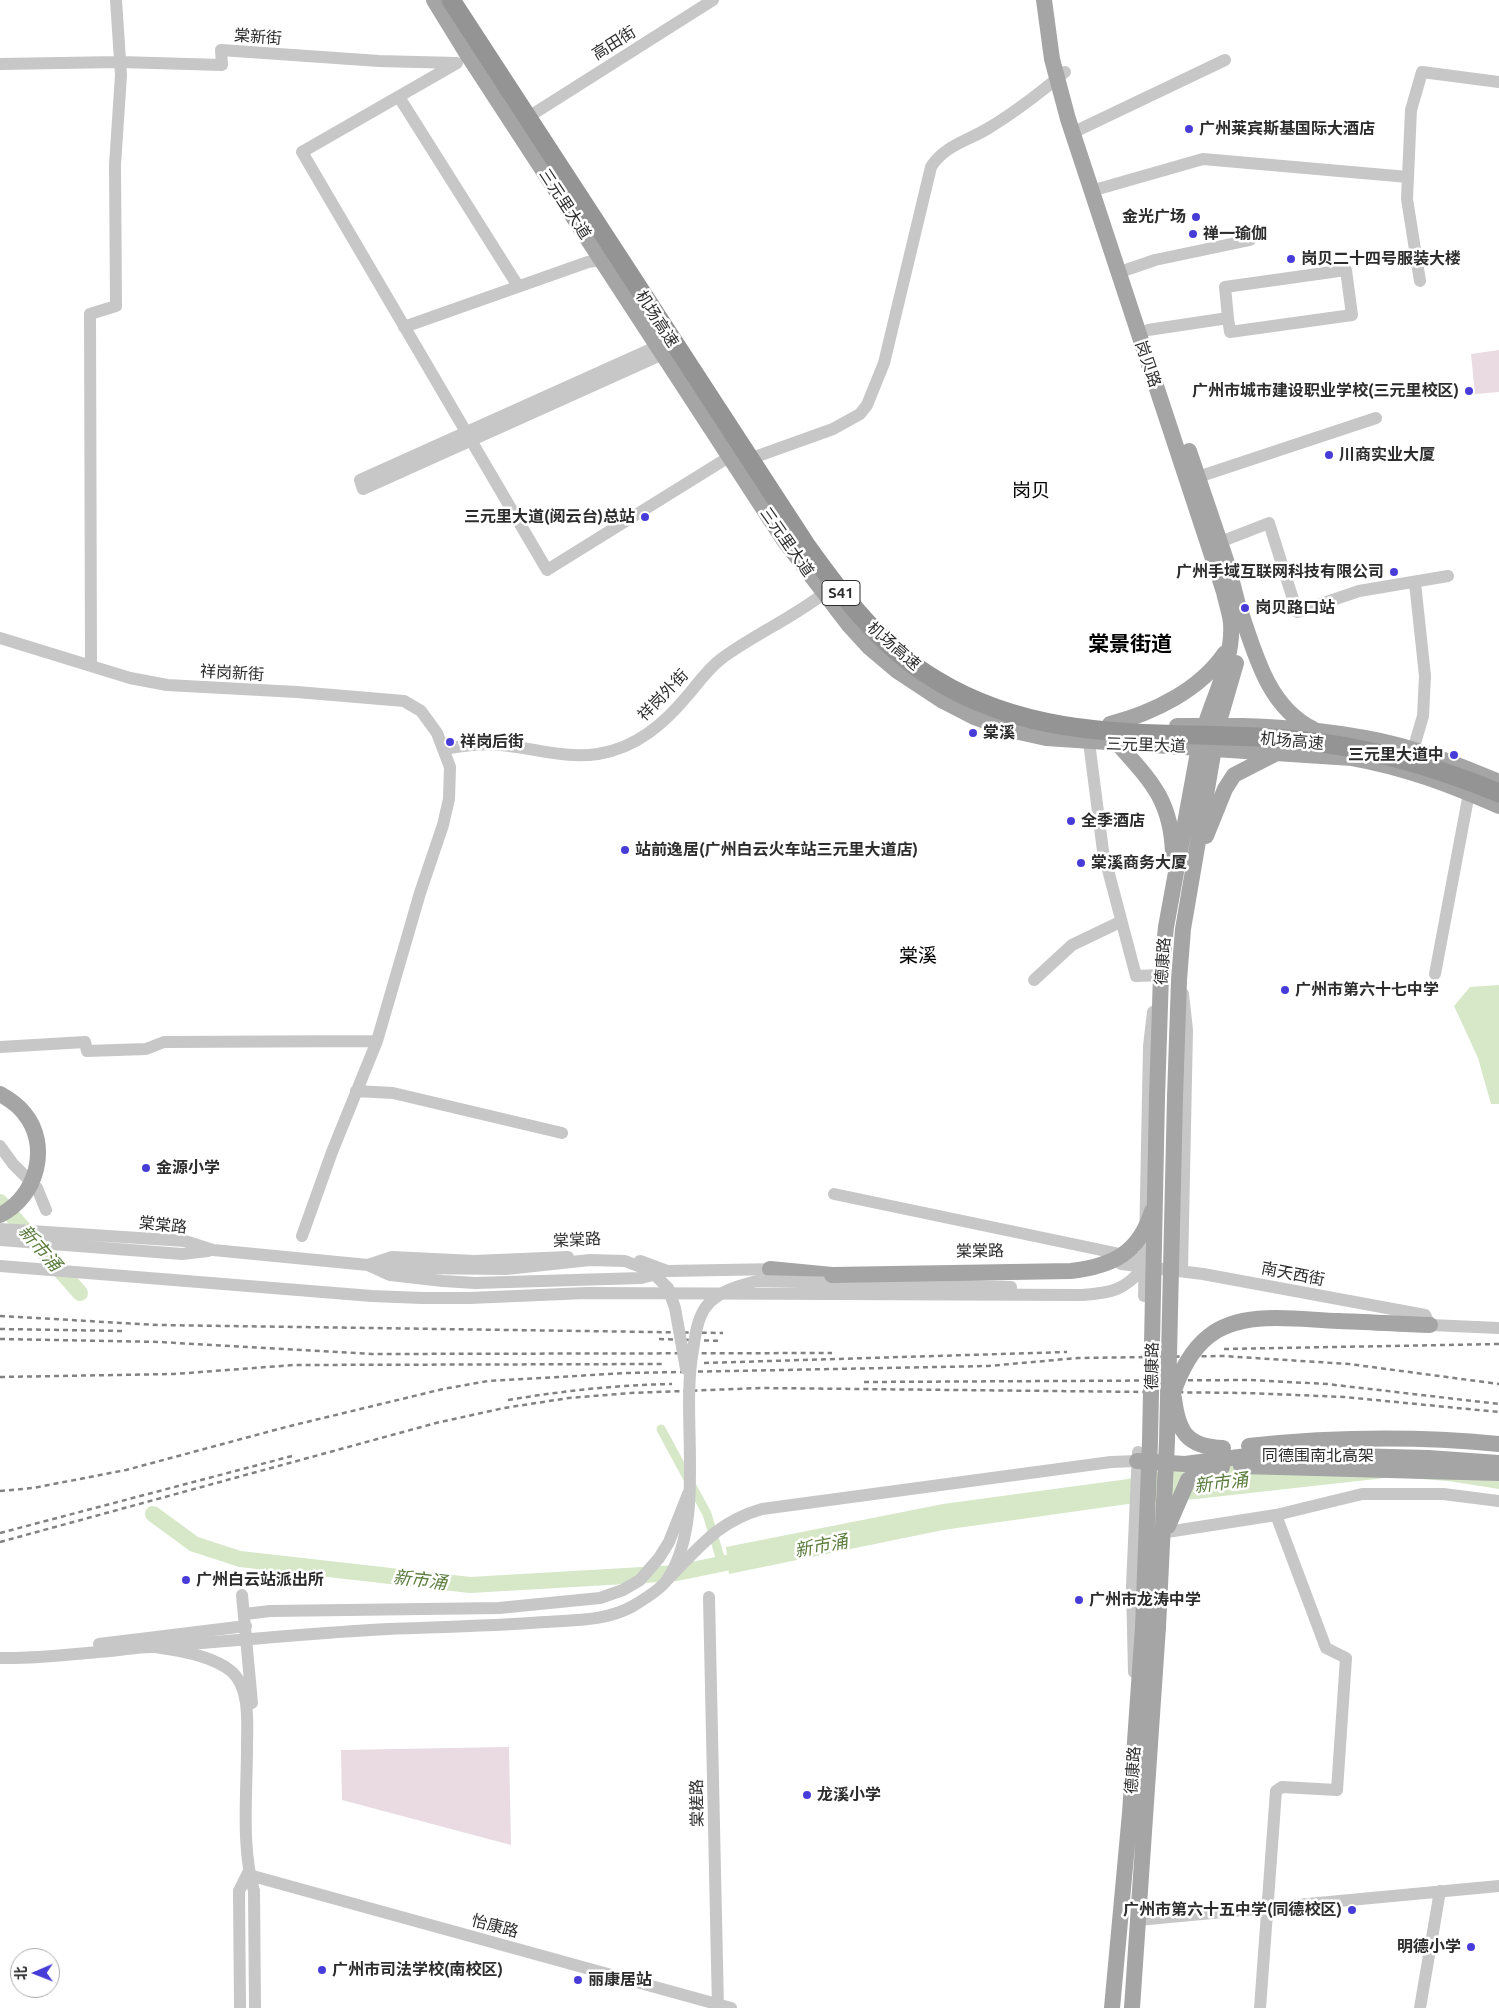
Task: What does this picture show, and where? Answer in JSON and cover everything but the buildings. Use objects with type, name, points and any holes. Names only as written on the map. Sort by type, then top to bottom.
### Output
[{"type":"highway","name":"机场高速","points":[[451,0],[806,545],[844,597],[867,623],[906,659],[936,680],[966,696],[1002,711],[1045,724],[1107,732],[1265,738],[1367,749],[1424,764],[1499,793]]},
{"type":"main road","name":"三元里大道","points":[[434,0],[463,60],[602,260],[783,539],[823,594],[870,648],[907,678],[943,701],[974,717],[1010,730],[1046,738],[1118,744],[1279,752],[1369,761],[1411,772],[1499,806]]},
{"type":"main road","name":"三元里大道","points":[[459,0],[810,539],[848,589],[881,627],[914,656],[955,681],[996,698],[1052,715],[1105,723],[1317,731],[1367,738],[1413,750],[1499,782]]},
{"type":"main road","name":"岗贝路","points":[[1044,0],[1076,131],[1224,592],[1231,622],[1230,644],[1211,726]]},
{"type":"main road","name":"岗贝路","points":[[1054,0],[1061,75]]},
{"type":"main road","name":"岗贝路","points":[[1122,271],[1148,330],[1220,542],[1238,604],[1240,632],[1238,649],[1211,726]]},
{"type":"main road","points":[[663,354],[688,353]]},
{"type":"main road","points":[[1238,604],[1274,694],[1286,710],[1298,721],[1317,731]]},
{"type":"main road","points":[[1093,742],[1104,736],[1105,723],[1131,718],[1158,707],[1188,689],[1217,664],[1230,644]]},
{"type":"main road","name":"德康路","points":[[1112,2008],[1137,1704],[1162,1547],[1179,973],[1183,929],[1211,726]]},
{"type":"main road","points":[[1118,744],[1153,783],[1162,799],[1172,839],[1174,877]]},
{"type":"main road","name":"德康路","points":[[1132,2008],[1138,1920],[1150,1627],[1151,1182],[1157,1098],[1161,975],[1174,877],[1207,748]]},
{"type":"main road","points":[[1191,879],[1225,789],[1234,775],[1279,752]]},
{"type":"main road","points":[[0,1094],[25,1114],[33,1128],[38,1156],[37,1167],[27,1190],[12,1207],[0,1215]]},
{"type":"main road","points":[[770,1270],[832,1275],[1071,1271],[1097,1268],[1115,1261],[1132,1248],[1150,1219],[1151,1182]]},
{"type":"main road","points":[[1173,1393],[1185,1364],[1197,1347],[1216,1332],[1241,1322],[1281,1319],[1430,1325]]},
{"type":"main road","points":[[1169,1353],[1173,1393],[1180,1426],[1187,1437],[1197,1445],[1209,1448],[1369,1439],[1499,1444]]},
{"type":"main road","name":"同德围南北高架","points":[[1138,1461],[1188,1453],[1312,1450],[1499,1454]]},
{"type":"main road","name":"同德围南北高架","points":[[1312,1450],[1499,1463]]},
{"type":"main road","points":[[1162,1547],[1185,1485],[1195,1473],[1203,1470],[1232,1466],[1499,1474]]},
{"type":"street","points":[[91,666],[90,314],[116,306],[114,165],[120,62],[116,0]]},
{"type":"street","name":"高田街","points":[[533,114],[713,0]]},
{"type":"street","name":"棠新街","points":[[0,64],[120,62],[222,65],[221,50],[379,62],[463,60]]},
{"type":"street","points":[[463,60],[302,152],[547,570],[729,457]]},
{"type":"street","points":[[1076,131],[1225,60]]},
{"type":"street","points":[[1420,281],[1407,199],[1411,110],[1422,72],[1499,82]]},
{"type":"street","points":[[756,457],[833,429],[860,414],[867,405],[884,363],[931,167],[937,157],[951,147],[987,129],[1061,75]]},
{"type":"street","points":[[399,96],[518,286]]},
{"type":"street","points":[[1096,190],[1202,159],[1408,177]]},
{"type":"street","points":[[1122,271],[1155,260],[1250,240]]},
{"type":"street","points":[[404,327],[588,262],[602,260]]},
{"type":"street","points":[[1346,270],[1352,315],[1230,332],[1228,318],[1225,287],[1346,270]]},
{"type":"street","points":[[1148,330],[1228,318]]},
{"type":"street","points":[[468,436],[363,488],[360,480],[663,354]]},
{"type":"street","points":[[1198,477],[1376,418]]},
{"type":"street","points":[[1220,542],[1269,523],[1297,612],[1360,591],[1448,576]]},
{"type":"street","points":[[1413,750],[1423,716],[1425,676],[1415,582]]},
{"type":"street","name":"祥岗外街","points":[[444,749],[464,745],[491,744],[579,756],[604,753],[626,746],[645,736],[665,720],[720,660],[806,607],[823,594]]},
{"type":"street","name":"祥岗新街","points":[[0,638],[130,678],[167,685],[297,692],[404,701],[416,706],[427,717],[444,749],[450,768],[446,813],[377,1041],[332,1152],[302,1236]]},
{"type":"street","points":[[1093,742],[1103,851],[1120,922],[1136,976],[1161,975],[1149,1046],[1151,1182],[1141,1261],[1144,1296]]},
{"type":"street","points":[[1435,974],[1469,793]]},
{"type":"street","points":[[1034,980],[1072,945],[1120,922]]},
{"type":"street","points":[[1179,973],[1187,1030],[1182,1271]]},
{"type":"street","points":[[0,1047],[85,1042],[87,1052],[146,1048],[164,1042],[377,1041]]},
{"type":"street","points":[[356,1091],[392,1093],[562,1133]]},
{"type":"street","points":[[0,1146],[13,1164],[37,1188],[46,1210]]},
{"type":"street","points":[[1151,1182],[1185,1176]]},
{"type":"street","points":[[834,1194],[1141,1261]]},
{"type":"street","name":"棠棠路","points":[[0,1229],[185,1241],[213,1250],[368,1265],[392,1257],[474,1261],[604,1255],[623,1256],[667,1271],[1013,1267],[1058,1276],[1072,1276],[1101,1272],[1121,1264],[1141,1261]]},
{"type":"street","points":[[0,1240],[173,1253],[213,1250]]},
{"type":"street","points":[[368,1265],[412,1268],[506,1269],[590,1260],[625,1261],[651,1271],[668,1288],[676,1308],[688,1376]]},
{"type":"street","points":[[5,1266],[362,1295],[470,1298],[586,1292],[1082,1295],[1108,1293],[1130,1283],[1141,1261]]},
{"type":"street","name":"南天西街","points":[[1141,1261],[1182,1271],[1424,1315],[1430,1325]]},
{"type":"street","points":[[368,1265],[390,1275],[475,1282],[641,1278],[667,1271]]},
{"type":"street","points":[[726,1294],[736,1289],[738,1283],[735,1275],[727,1271]]},
{"type":"street","points":[[667,1581],[683,1543],[687,1527],[688,1376],[695,1335],[705,1308],[716,1297],[734,1287],[757,1281],[1011,1287],[1082,1295]]},
{"type":"street","points":[[1430,1325],[1499,1328]]},
{"type":"street","points":[[0,1656],[26,1658],[388,1629],[471,1627],[584,1620],[608,1616],[632,1607],[667,1581],[719,1528],[744,1514],[762,1509],[956,1482],[1111,1462],[1138,1461],[1132,1628],[1137,1704]]},
{"type":"street","points":[[0,1656],[246,1620],[270,1612],[500,1608],[600,1598],[623,1590],[640,1580],[659,1558],[669,1542],[688,1494]]},
{"type":"street","points":[[1135,1537],[1276,1515],[1362,1494],[1442,1494],[1499,1501]]},
{"type":"street","points":[[1260,2008],[1276,1791],[1282,1787],[1337,1790],[1346,1658],[1326,1648],[1276,1515]]},
{"type":"street","points":[[240,2008],[239,1892],[249,1875],[252,1698],[246,1620],[242,1595]]},
{"type":"street","name":"棠槎路","points":[[709,1597],[718,2006]]},
{"type":"street","points":[[154,1647],[214,1662],[232,1672],[244,1692],[247,1725],[246,1831],[249,1875],[254,1891],[255,2008]]},
{"type":"street","name":"怡康路","points":[[249,1875],[718,2006],[732,2008]]},
{"type":"street","points":[[1138,1920],[1499,1886]]},
{"type":"street","points":[[1420,2008],[1440,1892]]},
{"type":"shaded area","points":[[1499,350],[1499,392],[1475,394],[1471,354]]},
{"type":"shaded area","points":[[509,1747],[511,1845],[342,1800],[341,1750]]},
{"type":"water","points":[[1499,985],[1499,1104],[1491,1104],[1478,1058],[1454,1006],[1470,987]]},
{"type":"water","points":[[1499,1459],[1499,1489],[1448,1481],[1394,1477],[1196,1499],[1128,1504],[943,1530],[729,1574],[726,1547],[943,1504],[1128,1479],[1181,1466]]},
{"type":"waterway","name":"新市涌","points":[[0,1202],[80,1293]]},
{"type":"waterway","points":[[661,1429],[707,1514],[722,1564]]},
{"type":"waterway","name":"新市涌","points":[[153,1514],[194,1544],[240,1559],[470,1585],[677,1573],[750,1558]]},
{"type":"railway","points":[[0,1316],[158,1325],[723,1333]]},
{"type":"railway","points":[[0,1329],[124,1331]]},
{"type":"railway","points":[[0,1339],[160,1342],[372,1354],[832,1353]]},
{"type":"railway","points":[[659,1339],[722,1341]]},
{"type":"railway","points":[[1224,1349],[1499,1344]]},
{"type":"railway","points":[[704,1363],[1067,1352]]},
{"type":"railway","points":[[0,1491],[33,1488],[126,1470],[286,1427],[443,1389],[488,1381],[627,1373],[988,1366],[1078,1358],[1223,1356],[1349,1364],[1499,1384]]},
{"type":"railway","points":[[0,1377],[174,1374],[294,1365],[662,1364]]},
{"type":"railway","points":[[864,1382],[1249,1380],[1327,1384],[1499,1404]]},
{"type":"railway","points":[[508,1400],[589,1389],[672,1384]]},
{"type":"railway","points":[[0,1542],[436,1423],[504,1408],[569,1398],[631,1393],[761,1388],[1247,1393],[1344,1397],[1499,1412]]},
{"type":"railway","points":[[0,1533],[292,1456]]},
{"type":"place","name":"广州莱宾斯基国际大酒店","points":[[1189,129]]},
{"type":"place","name":"金光广场","points":[[1196,217]]},
{"type":"place","name":"禅一瑜伽","points":[[1193,234]]},
{"type":"place","name":"岗贝二十四号服装大楼","points":[[1291,259]]},
{"type":"place","name":"广州市城市建设职业学校(三元里校区)","points":[[1469,391]]},
{"type":"place","name":"川商实业大厦","points":[[1329,455]]},
{"type":"place","name":"三元里大道(阅云台)总站","points":[[645,517]]},
{"type":"place","name":"广州手域互联网科技有限公司","points":[[1394,572]]},
{"type":"place","name":"岗贝路口站","points":[[1245,608]]},
{"type":"place","name":"棠溪","points":[[973,733]]},
{"type":"place","name":"祥岗后街","points":[[450,742]]},
{"type":"place","name":"三元里大道中","points":[[1454,755]]},
{"type":"place","name":"全季酒店","points":[[1071,821]]},
{"type":"place","name":"站前逸居(广州白云火车站三元里大道店)","points":[[625,850]]},
{"type":"place","name":"棠溪商务大厦","points":[[1081,863]]},
{"type":"place","name":"广州市第六十七中学","points":[[1285,990]]},
{"type":"place","name":"金源小学","points":[[146,1168]]},
{"type":"place","name":"广州白云站派出所","points":[[186,1580]]},
{"type":"place","name":"广州市龙涛中学","points":[[1079,1600]]},
{"type":"place","name":"龙溪小学","points":[[807,1795]]},
{"type":"place","name":"广州市第六十五中学(同德校区)","points":[[1352,1910]]},
{"type":"place","name":"明德小学","points":[[1471,1947]]},
{"type":"place","name":"广州市司法学校(南校区)","points":[[322,1970]]},
{"type":"place","name":"丽康居站","points":[[578,1980]]},
{"type":"district","name":"岗贝","points":[[1031,491]]},
{"type":"district","name":"棠景街道","points":[[1130,644]]},
{"type":"district","name":"棠溪","points":[[918,956]]}]
